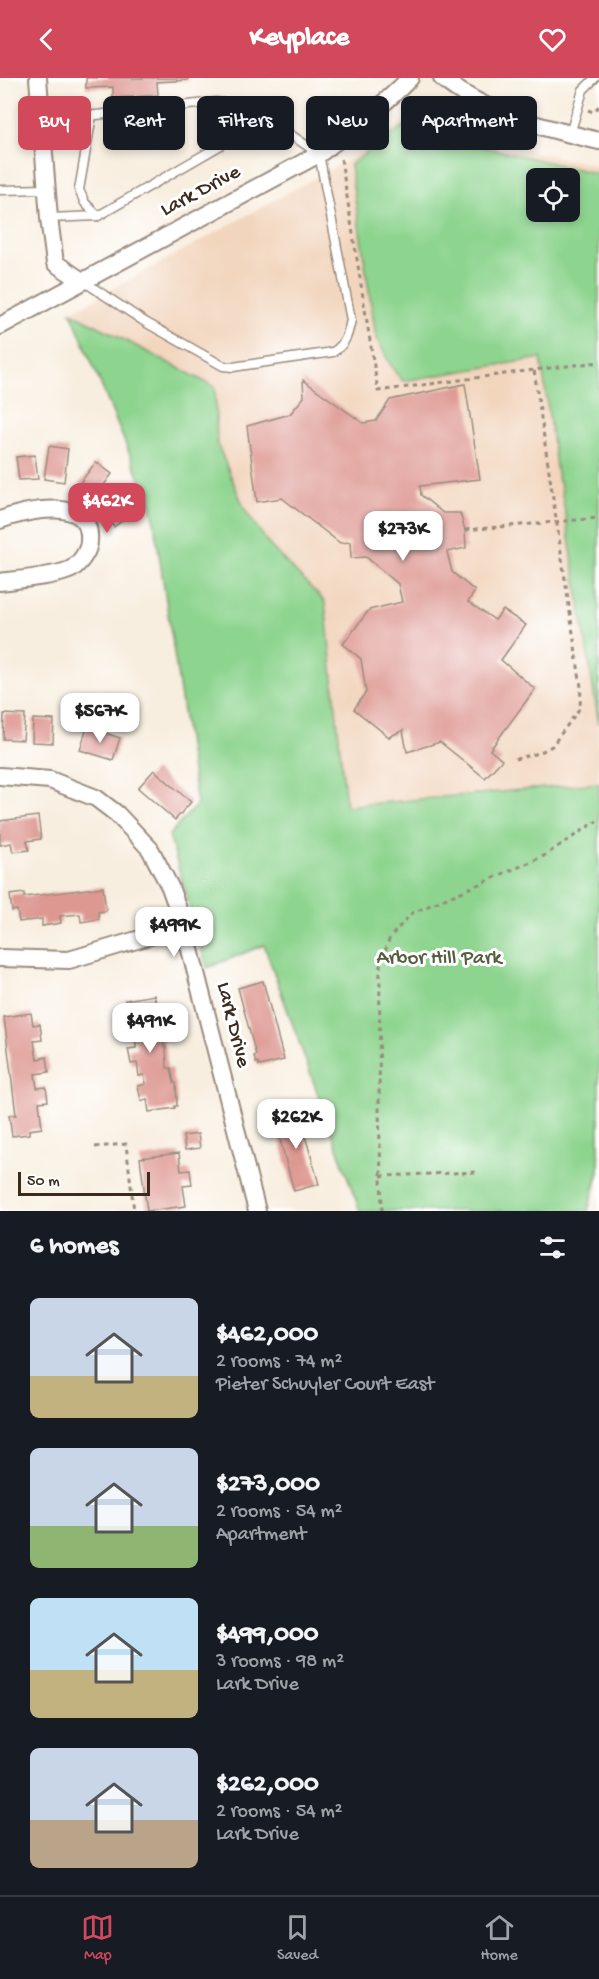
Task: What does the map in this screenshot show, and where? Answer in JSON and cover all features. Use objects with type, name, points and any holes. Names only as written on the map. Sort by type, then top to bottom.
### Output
[{"type":"street","points":[[38,78],[39,96]]},
{"type":"street","name":"Lark Drive","points":[[389,98],[410,78]]},
{"type":"street","points":[[442,78],[459,92],[482,105],[544,128],[599,141]]},
{"type":"street","points":[[44,150],[55,263],[82,281]]},
{"type":"street","name":"Lark Drive","points":[[0,326],[324,150]]},
{"type":"street","points":[[0,520],[11,515],[55,508],[77,514],[86,521],[90,530],[89,549],[72,568],[56,573],[0,582]]},
{"type":"street","name":"Lark Drive","points":[[0,776],[50,780],[96,798],[117,814],[150,849],[170,887],[184,926],[257,1211]]},
{"type":"street","points":[[0,958],[69,960],[184,926]]},
{"type":"lane","points":[[570,134],[583,90],[595,78]]},
{"type":"lane","points":[[98,216],[85,203],[79,190],[92,115],[197,104]]},
{"type":"lane","points":[[82,281],[146,322],[223,366],[233,367],[333,352],[342,346],[348,337],[351,320],[319,154],[294,137]]},
{"type":"lane","points":[[49,218],[98,216],[212,150]]},
{"type":"lane","points":[[0,190],[47,189]]},
{"type":"path","points":[[340,150],[378,390],[599,362]]},
{"type":"path","points":[[515,759],[539,753],[552,746],[580,708],[581,687],[534,370]]},
{"type":"path","points":[[465,530],[599,518]]},
{"type":"path","points":[[382,1211],[379,1111],[380,966],[390,937],[412,913],[542,857],[597,820]]},
{"type":"path","points":[[95,1147],[126,1144],[134,1211]]},
{"type":"path","points":[[381,1176],[477,1172]]},
{"type":"shaded area","points":[[401,124],[401,150],[525,150],[599,166],[599,783],[346,806],[325,602],[270,546],[245,510],[217,443],[215,387],[71,312],[363,150],[389,150],[389,132]]},
{"type":"green space","points":[[401,128],[401,150],[497,150],[574,168],[526,168],[526,222],[580,222],[580,170],[599,174],[599,725],[560,481],[558,481],[541,358],[403,381],[391,366],[376,337],[350,165],[370,150],[389,150],[389,136]]},
{"type":"green space","name":"Arbor Hill Park","points":[[71,312],[215,387],[217,443],[245,510],[270,546],[325,602],[346,806],[599,783],[599,1172],[588,1211],[360,1211],[264,945],[207,968],[169,835],[197,804],[152,508]]},
{"type":"building","points":[[86,78],[188,78],[188,80],[157,82],[158,95],[113,96],[113,87],[86,88]]},
{"type":"building","points":[[303,380],[363,423],[376,421],[390,400],[465,384],[480,479],[420,486],[421,495],[443,513],[460,513],[465,530],[466,548],[447,552],[452,572],[475,591],[468,602],[495,620],[503,610],[526,625],[501,660],[535,689],[490,750],[502,760],[485,778],[440,742],[407,752],[403,730],[389,737],[354,709],[366,692],[361,659],[343,644],[369,610],[402,602],[398,584],[366,557],[351,558],[350,542],[340,543],[282,498],[257,502],[247,426],[290,414],[304,397]]},
{"type":"building","points":[[49,446],[68,449],[64,482],[44,479]]},
{"type":"building","points":[[35,455],[38,479],[19,480],[16,457]]},
{"type":"building","points":[[96,462],[112,474],[96,496],[79,484]]},
{"type":"building","points":[[127,496],[137,509],[114,527],[104,514]]},
{"type":"building","points":[[4,714],[25,715],[23,740],[3,739]]},
{"type":"building","points":[[33,719],[54,720],[53,743],[32,742]]},
{"type":"building","points":[[87,727],[120,738],[113,760],[80,750]]},
{"type":"building","points":[[154,770],[191,802],[175,820],[138,788]]},
{"type":"building","points":[[38,816],[41,839],[27,841],[29,850],[13,852],[11,843],[0,845],[0,821]]},
{"type":"building","points":[[103,887],[106,911],[98,912],[99,919],[81,922],[80,914],[60,916],[61,923],[42,926],[42,919],[19,922],[17,910],[12,911],[10,895],[24,893],[24,897]]},
{"type":"building","points":[[263,981],[284,1060],[259,1066],[254,1056],[256,1055],[238,988]]},
{"type":"building","points":[[154,995],[160,1020],[157,1020],[159,1032],[162,1031],[164,1047],[166,1047],[167,1068],[171,1068],[174,1083],[176,1083],[177,1106],[149,1112],[147,1099],[141,1101],[138,1086],[146,1084],[144,1075],[139,1076],[137,1063],[131,1064],[128,1049],[136,1048],[136,1043],[134,1039],[130,1039],[130,1026],[122,1028],[120,1012],[128,1011],[125,1000]]},
{"type":"building","points":[[31,1013],[33,1025],[40,1024],[42,1040],[34,1041],[37,1059],[47,1057],[49,1072],[35,1074],[37,1088],[46,1087],[48,1101],[39,1102],[42,1128],[29,1130],[29,1134],[12,1136],[9,1115],[16,1115],[4,1017]]},
{"type":"building","points":[[297,1108],[319,1184],[294,1191],[273,1114]]},
{"type":"building","points":[[198,1134],[200,1148],[185,1150],[183,1136]]},
{"type":"building","points":[[179,1153],[181,1171],[190,1170],[192,1185],[183,1186],[186,1206],[147,1211],[140,1158]]}]
